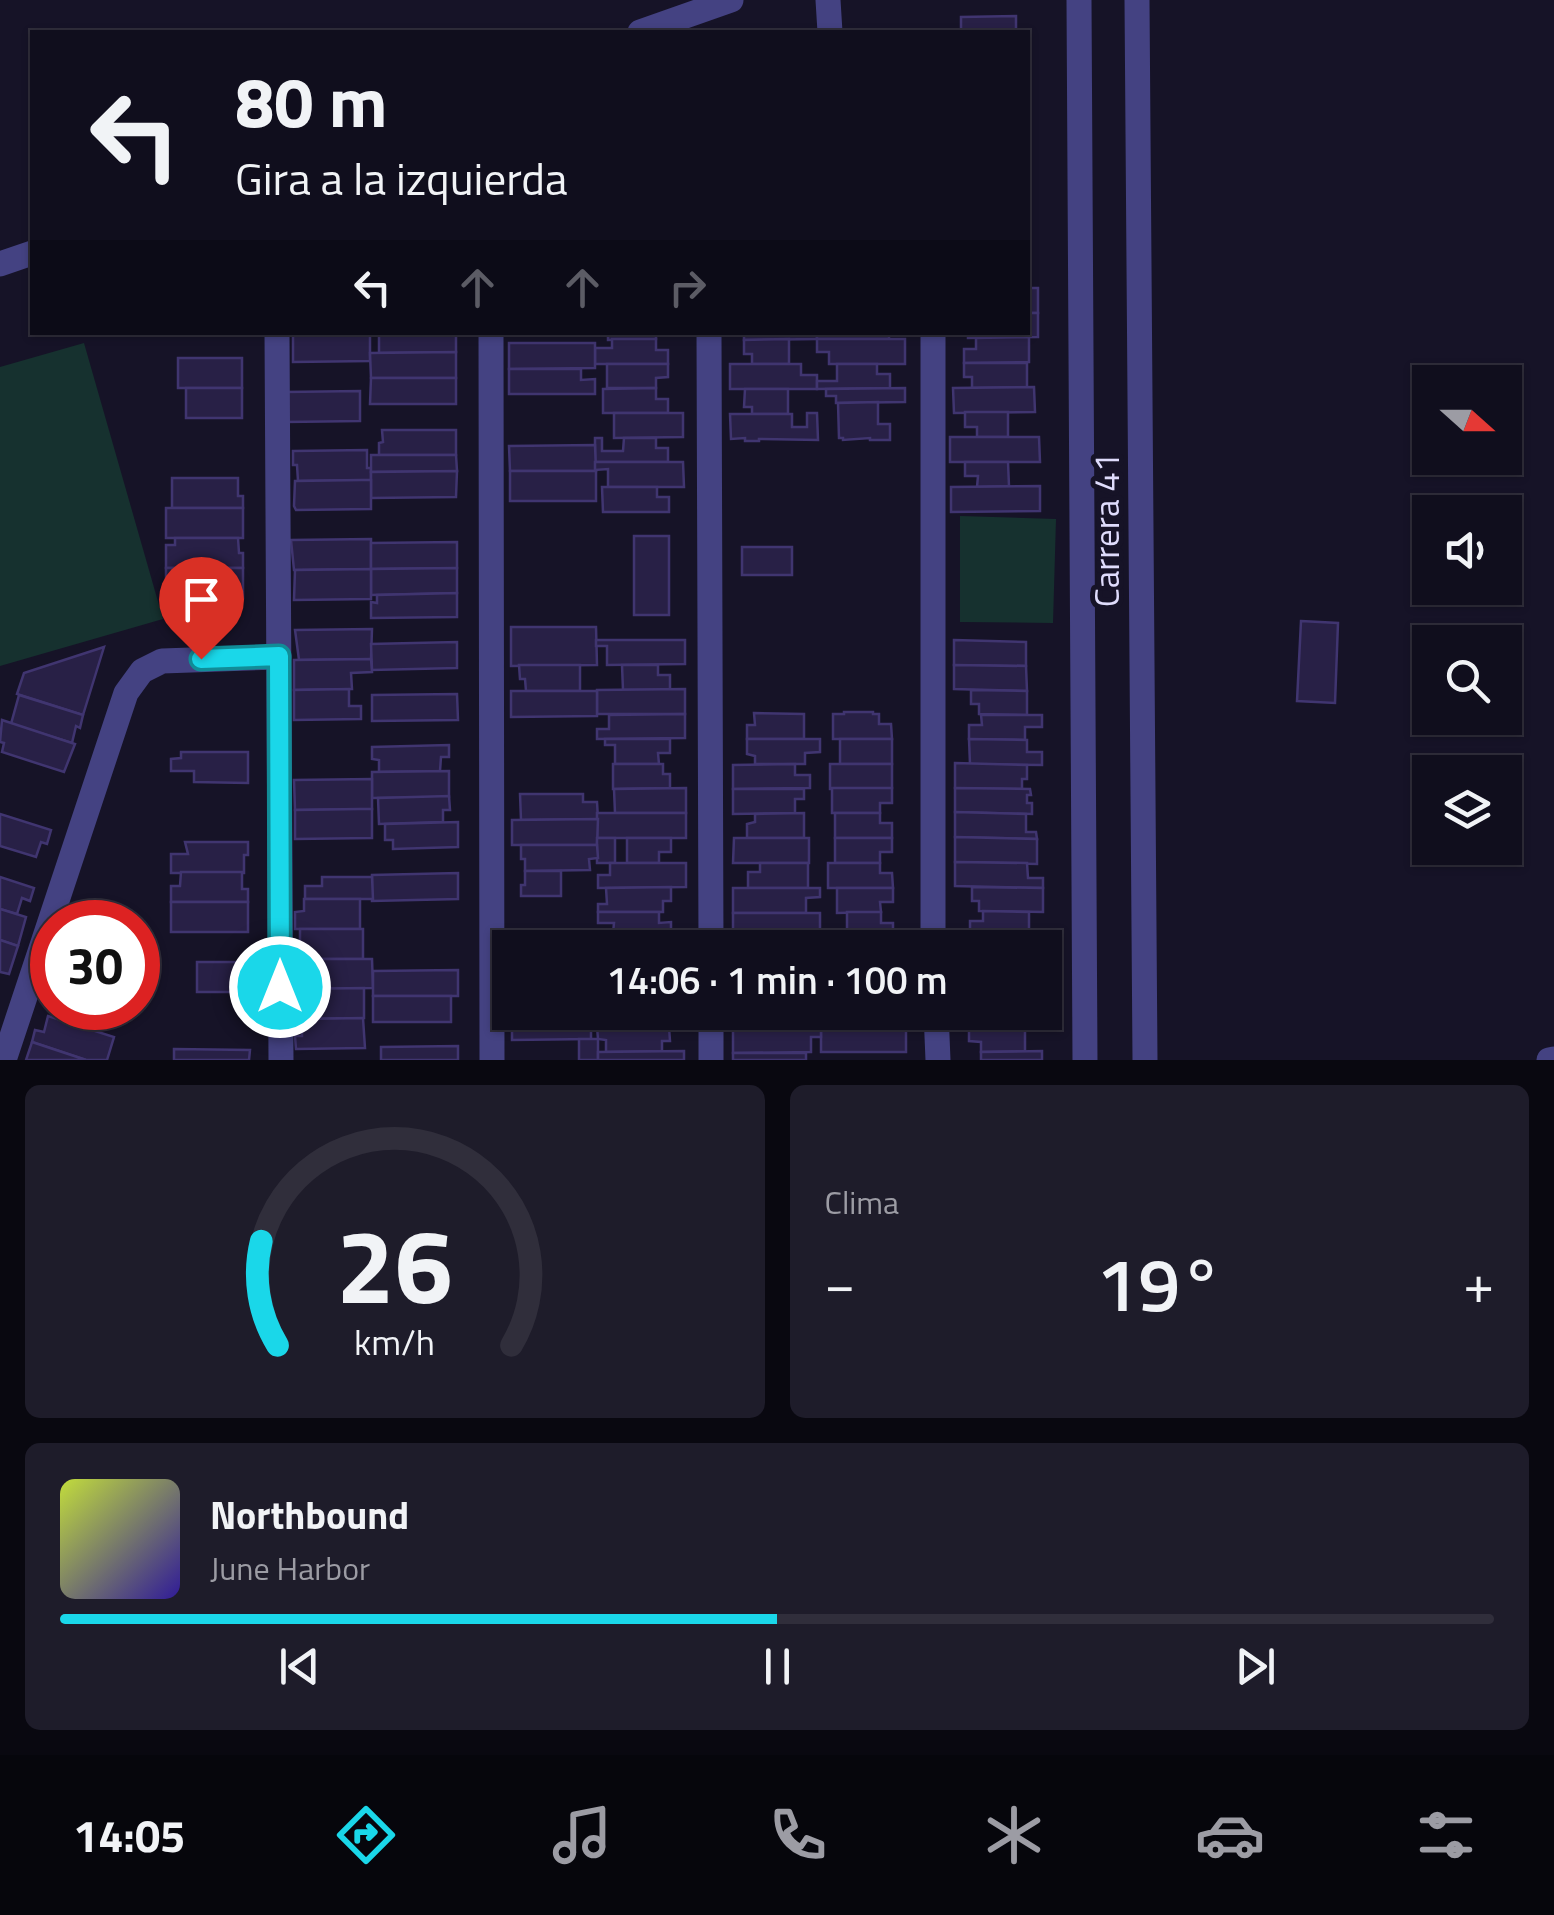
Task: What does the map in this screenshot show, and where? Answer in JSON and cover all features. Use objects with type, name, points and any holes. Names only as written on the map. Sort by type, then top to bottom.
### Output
[{"type":"street","points":[[646,30],[731,0]]},
{"type":"street","points":[[828,0],[830,30]]},
{"type":"street","name":"Carrera 41","points":[[1079,0],[1085,1060]]},
{"type":"street","name":"Carrera 41","points":[[1138,0],[1145,1060]]},
{"type":"street","points":[[0,264],[30,254]]},
{"type":"street","points":[[277,335],[281,1060]]},
{"type":"street","points":[[491,335],[492,1060]]},
{"type":"street","points":[[709,335],[711,930]]},
{"type":"street","points":[[933,930],[934,335]]},
{"type":"street","points":[[4,1060],[126,693],[142,671],[162,660],[279,656]]},
{"type":"street","points":[[711,1030],[711,1060]]},
{"type":"street","points":[[937,1030],[938,1060]]},
{"type":"green space","points":[[84,343],[163,619],[0,666],[0,367]]},
{"type":"green space","points":[[960,516],[1056,519],[1053,623],[960,622]]},
{"type":"building","points":[[1016,16],[1016,30],[961,30],[961,17]]},
{"type":"building","points":[[1030,288],[1038,288],[1038,313],[1030,313]]},
{"type":"building","points":[[1030,313],[1038,313],[1038,337],[968,338],[1030,335]]},
{"type":"building","points":[[293,335],[370,335],[370,361],[293,362]]},
{"type":"building","points":[[379,335],[456,335],[456,352],[379,353]]},
{"type":"building","points":[[608,335],[656,335],[656,339],[608,340]]},
{"type":"building","points":[[744,335],[817,335],[817,339],[744,340]]},
{"type":"building","points":[[817,335],[889,335],[889,339],[817,339]]},
{"type":"building","points":[[1029,337],[1029,362],[964,363],[964,349],[976,349],[976,338]]},
{"type":"building","points":[[612,339],[656,339],[656,350],[668,350],[668,364],[595,364],[595,348],[612,348]]},
{"type":"building","points":[[789,339],[789,364],[752,364],[752,354],[744,354],[744,340]]},
{"type":"building","points":[[817,339],[905,339],[905,364],[829,364],[829,352],[817,352]]},
{"type":"building","points":[[509,343],[595,343],[595,368],[509,369]]},
{"type":"building","points":[[456,352],[456,378],[371,378],[370,353]]},
{"type":"building","points":[[178,358],[242,358],[242,388],[178,388]]},
{"type":"building","points":[[964,363],[1027,363],[1027,387],[972,388],[972,377],[964,377]]},
{"type":"building","points":[[607,364],[668,364],[668,377],[656,378],[656,388],[607,388]]},
{"type":"building","points":[[730,364],[801,364],[801,375],[817,375],[817,389],[730,389]]},
{"type":"building","points":[[837,364],[877,364],[877,374],[890,374],[890,388],[817,389],[817,381],[837,381]]},
{"type":"building","points":[[509,369],[581,369],[581,380],[595,379],[595,394],[509,394]]},
{"type":"building","points":[[371,378],[456,378],[456,404],[370,404]]},
{"type":"building","points":[[1034,387],[1035,412],[954,413],[953,388]]},
{"type":"building","points":[[186,388],[242,388],[242,418],[186,418]]},
{"type":"building","points":[[656,388],[656,399],[668,399],[668,413],[603,413],[603,389]]},
{"type":"building","points":[[905,388],[905,402],[836,403],[836,396],[826,396],[826,389]]},
{"type":"building","points":[[745,389],[788,389],[788,414],[752,414],[752,407],[744,407]]},
{"type":"building","points":[[360,391],[360,421],[286,422],[285,392]]},
{"type":"building","points":[[878,402],[878,424],[890,424],[890,440],[839,438],[838,403]]},
{"type":"building","points":[[965,412],[1008,412],[1008,437],[977,437],[977,427],[965,427]]},
{"type":"building","points":[[614,413],[683,413],[683,437],[614,438]]},
{"type":"building","points":[[807,413],[817,413],[818,440],[731,439],[730,414],[792,414],[792,427],[807,427]]},
{"type":"building","points":[[382,430],[456,430],[456,455],[379,455]]},
{"type":"building","points":[[950,437],[1039,437],[1040,462],[950,462]]},
{"type":"building","points":[[595,438],[602,438],[602,451],[623,451],[624,438],[656,438],[656,448],[668,448],[668,462],[595,462]]},
{"type":"building","points":[[595,445],[596,471],[510,471],[509,446]]},
{"type":"building","points":[[367,450],[371,480],[298,481],[293,451]]},
{"type":"building","points":[[371,455],[456,455],[457,471],[371,472]]},
{"type":"building","points":[[595,462],[683,462],[684,487],[608,487],[608,469],[595,470]]},
{"type":"building","points":[[965,462],[1008,462],[1009,486],[977,487],[978,476],[965,476]]},
{"type":"building","points":[[457,471],[456,497],[371,498],[371,472]]},
{"type":"building","points":[[510,471],[596,471],[596,501],[510,501]]},
{"type":"building","points":[[172,478],[238,478],[243,508],[172,508]]},
{"type":"building","points":[[371,480],[371,509],[296,510],[294,506],[295,481]]},
{"type":"building","points":[[1040,486],[1040,511],[951,512],[951,487]]},
{"type":"building","points":[[602,487],[657,487],[657,497],[669,497],[669,512],[603,512]]},
{"type":"building","points":[[166,508],[243,508],[243,538],[166,538]]},
{"type":"building","points":[[634,536],[669,536],[669,615],[634,615]]},
{"type":"building","points":[[175,538],[238,538],[243,568],[166,568],[166,545],[175,545]]},
{"type":"building","points":[[371,539],[371,569],[294,570],[291,540]]},
{"type":"building","points":[[457,542],[457,568],[371,569],[371,543]]},
{"type":"building","points":[[742,547],[792,547],[792,575],[742,575]]},
{"type":"building","points":[[166,568],[243,568],[243,598],[166,598]]},
{"type":"building","points":[[457,568],[457,593],[371,595],[371,569]]},
{"type":"building","points":[[371,569],[371,599],[294,600],[295,570]]},
{"type":"building","points":[[457,593],[457,617],[371,618],[371,602],[377,603],[377,595]]},
{"type":"building","points":[[1301,621],[1338,623],[1335,703],[1297,701]]},
{"type":"building","points":[[511,627],[596,627],[597,665],[511,666]]},
{"type":"building","points":[[372,629],[371,659],[299,660],[295,630]]},
{"type":"building","points":[[596,640],[685,640],[685,664],[607,665],[607,646],[596,646]]},
{"type":"building","points":[[954,640],[1026,642],[1026,666],[954,665]]},
{"type":"building","points":[[457,642],[457,668],[372,670],[371,644]]},
{"type":"building","points":[[104,647],[83,715],[17,694],[24,673]]},
{"type":"building","points":[[371,659],[372,672],[351,673],[352,689],[294,690],[294,660]]},
{"type":"building","points":[[519,665],[580,665],[580,691],[526,691]]},
{"type":"building","points":[[622,665],[658,665],[658,675],[670,675],[670,690],[623,690]]},
{"type":"building","points":[[954,665],[1026,666],[1027,691],[954,689]]},
{"type":"building","points":[[349,689],[349,706],[361,706],[361,719],[294,720],[294,690]]},
{"type":"building","points":[[685,689],[685,714],[597,714],[597,690]]},
{"type":"building","points":[[971,690],[1027,691],[1027,715],[979,714],[979,704],[971,704]]},
{"type":"building","points":[[511,691],[597,691],[597,716],[511,717]]},
{"type":"building","points":[[457,694],[458,720],[372,721],[372,695]]},
{"type":"building","points":[[19,695],[83,715],[72,743],[11,724]]},
{"type":"building","points":[[754,713],[804,714],[804,739],[747,739],[747,725],[755,725]]},
{"type":"building","points":[[685,714],[685,738],[597,739],[597,729],[609,729],[609,715]]},
{"type":"building","points":[[833,714],[879,714],[879,724],[891,724],[892,739],[833,739]]},
{"type":"building","points":[[981,715],[1042,715],[1042,727],[1025,727],[1025,740],[969,739],[969,725],[982,725]]},
{"type":"building","points":[[2,720],[75,744],[64,772],[2,752]]},
{"type":"building","points":[[605,739],[670,739],[670,753],[658,753],[659,764],[615,764],[615,745],[605,745]]},
{"type":"building","points":[[747,739],[820,739],[820,752],[805,753],[805,764],[755,764],[755,756],[747,754]]},
{"type":"building","points":[[840,739],[892,739],[892,764],[840,764]]},
{"type":"building","points":[[969,739],[1027,740],[1027,752],[1042,752],[1042,765],[970,764]]},
{"type":"building","points":[[449,745],[449,757],[441,757],[440,771],[379,772],[379,760],[372,759],[372,747]]},
{"type":"building","points":[[181,752],[248,752],[248,783],[194,782],[194,771],[171,771],[171,759],[181,758]]},
{"type":"building","points":[[955,763],[1027,765],[1027,779],[1022,779],[1022,789],[955,788]]},
{"type":"building","points":[[613,764],[663,764],[663,774],[670,774],[670,788],[613,789]]},
{"type":"building","points":[[795,764],[795,775],[810,775],[810,788],[733,789],[733,765]]},
{"type":"building","points":[[830,764],[892,764],[892,788],[830,789]]},
{"type":"building","points":[[449,771],[449,797],[372,798],[372,772]]},
{"type":"building","points":[[372,779],[372,809],[295,810],[294,780]]},
{"type":"building","points":[[686,788],[686,813],[615,813],[614,789]]},
{"type":"building","points":[[832,788],[892,788],[892,803],[880,803],[880,813],[832,813]]},
{"type":"building","points":[[955,788],[1030,789],[1027,803],[1032,803],[1032,814],[955,812]]},
{"type":"building","points":[[733,789],[804,789],[804,799],[795,799],[795,813],[733,814]]},
{"type":"building","points":[[520,794],[583,794],[583,802],[597,802],[598,819],[521,820]]},
{"type":"building","points":[[449,796],[450,810],[443,810],[443,822],[379,824],[378,798]]},
{"type":"building","points":[[372,809],[372,838],[295,839],[295,810]]},
{"type":"building","points":[[955,812],[1026,814],[1026,832],[1036,832],[1037,839],[955,837]]},
{"type":"building","points":[[597,813],[686,813],[686,838],[597,838]]},
{"type":"building","points":[[804,813],[804,838],[747,838],[747,824],[755,822],[755,814]]},
{"type":"building","points":[[835,813],[880,813],[880,823],[892,823],[892,838],[835,838]]},
{"type":"building","points":[[0,814],[51,830],[47,844],[41,842],[36,857],[0,846]]},
{"type":"building","points":[[598,819],[597,845],[512,845],[512,820]]},
{"type":"building","points":[[458,822],[458,847],[393,849],[393,840],[385,840],[385,824]]},
{"type":"building","points":[[955,837],[1037,839],[1037,864],[955,862]]},
{"type":"building","points":[[597,838],[615,838],[615,863],[597,863]]},
{"type":"building","points":[[627,838],[671,838],[671,852],[659,852],[659,863],[627,863]]},
{"type":"building","points":[[734,838],[809,838],[809,863],[733,863]]},
{"type":"building","points":[[835,838],[892,838],[892,852],[880,852],[880,863],[835,863]]},
{"type":"building","points":[[185,842],[248,842],[244,873],[171,873],[171,854],[188,854]]},
{"type":"building","points":[[521,845],[597,845],[598,858],[589,859],[590,870],[525,871]]},
{"type":"building","points":[[955,862],[1027,863],[1028,878],[1043,878],[1043,888],[955,886]]},
{"type":"building","points":[[610,863],[686,863],[686,887],[598,888],[598,875],[610,875]]},
{"type":"building","points":[[760,863],[808,863],[808,888],[748,888],[748,872],[760,872]]},
{"type":"building","points":[[828,863],[880,863],[880,873],[892,873],[893,888],[828,888]]},
{"type":"building","points":[[525,871],[561,871],[561,896],[521,896]]},
{"type":"building","points":[[181,872],[242,872],[242,889],[248,889],[248,902],[171,902],[171,886],[180,886]]},
{"type":"building","points":[[458,873],[458,899],[372,901],[372,875]]},
{"type":"building","points":[[0,877],[34,888],[30,901],[22,898],[17,914],[0,909]]},
{"type":"building","points":[[322,877],[372,877],[373,899],[305,899],[305,886],[322,886]]},
{"type":"building","points":[[671,887],[671,901],[663,901],[663,912],[598,912],[598,904],[607,904],[606,888]]},
{"type":"building","points":[[972,887],[1043,888],[1043,912],[979,911],[979,901],[972,901]]},
{"type":"building","points":[[733,888],[820,888],[820,897],[806,898],[806,913],[733,913]]},
{"type":"building","points":[[837,888],[893,888],[893,902],[880,902],[881,912],[837,913]]},
{"type":"building","points":[[304,899],[360,899],[360,929],[295,929],[295,912],[304,911]]},
{"type":"building","points":[[171,902],[248,902],[248,932],[171,932]]},
{"type":"building","points":[[0,909],[26,917],[18,946],[0,940]]},
{"type":"building","points":[[983,911],[1029,912],[1029,930],[970,930],[970,921],[983,921]]},
{"type":"building","points":[[598,912],[659,912],[659,923],[671,922],[671,930],[613,930],[614,923],[598,923]]},
{"type":"building","points":[[847,912],[881,912],[881,923],[893,923],[893,930],[847,930]]},
{"type":"building","points":[[733,913],[820,913],[820,930],[733,930]]},
{"type":"building","points":[[300,929],[363,929],[363,959],[295,959]]},
{"type":"building","points":[[0,940],[18,946],[9,974],[0,972]]},
{"type":"building","points":[[295,959],[372,959],[373,988],[295,989]]},
{"type":"building","points":[[197,962],[248,962],[248,992],[197,992]]},
{"type":"building","points":[[458,970],[458,996],[373,996],[373,971]]},
{"type":"building","points":[[364,988],[364,1018],[292,1019],[292,1002],[300,1002],[299,989]]},
{"type":"building","points":[[373,996],[451,996],[451,1022],[373,1022]]},
{"type":"building","points":[[363,1018],[365,1048],[296,1049],[295,1036],[302,1036],[302,1019]]},
{"type":"building","points":[[35,1030],[92,1030],[114,1037],[107,1060],[86,1060],[32,1042]]},
{"type":"building","points":[[512,1030],[591,1030],[591,1039],[512,1040]]},
{"type":"building","points":[[597,1030],[669,1030],[670,1041],[662,1041],[662,1051],[606,1052],[606,1040],[598,1039]]},
{"type":"building","points":[[733,1030],[821,1030],[821,1037],[811,1037],[811,1052],[733,1053]]},
{"type":"building","points":[[821,1030],[906,1030],[906,1052],[821,1052]]},
{"type":"building","points":[[969,1030],[1025,1030],[1025,1051],[981,1052],[981,1042],[969,1041]]},
{"type":"building","points":[[579,1039],[598,1039],[598,1060],[579,1060]]},
{"type":"building","points":[[32,1042],[86,1060],[26,1060]]},
{"type":"building","points":[[458,1046],[458,1060],[381,1060],[381,1047]]},
{"type":"building","points":[[174,1049],[250,1050],[249,1060],[174,1060]]},
{"type":"building","points":[[684,1051],[684,1060],[598,1060],[598,1052]]},
{"type":"building","points":[[1042,1051],[1042,1060],[981,1060],[981,1052]]},
{"type":"building","points":[[733,1053],[806,1053],[806,1060],[733,1060]]},
{"type":"route","points":[[201,659],[279,656],[280,987]]}]
